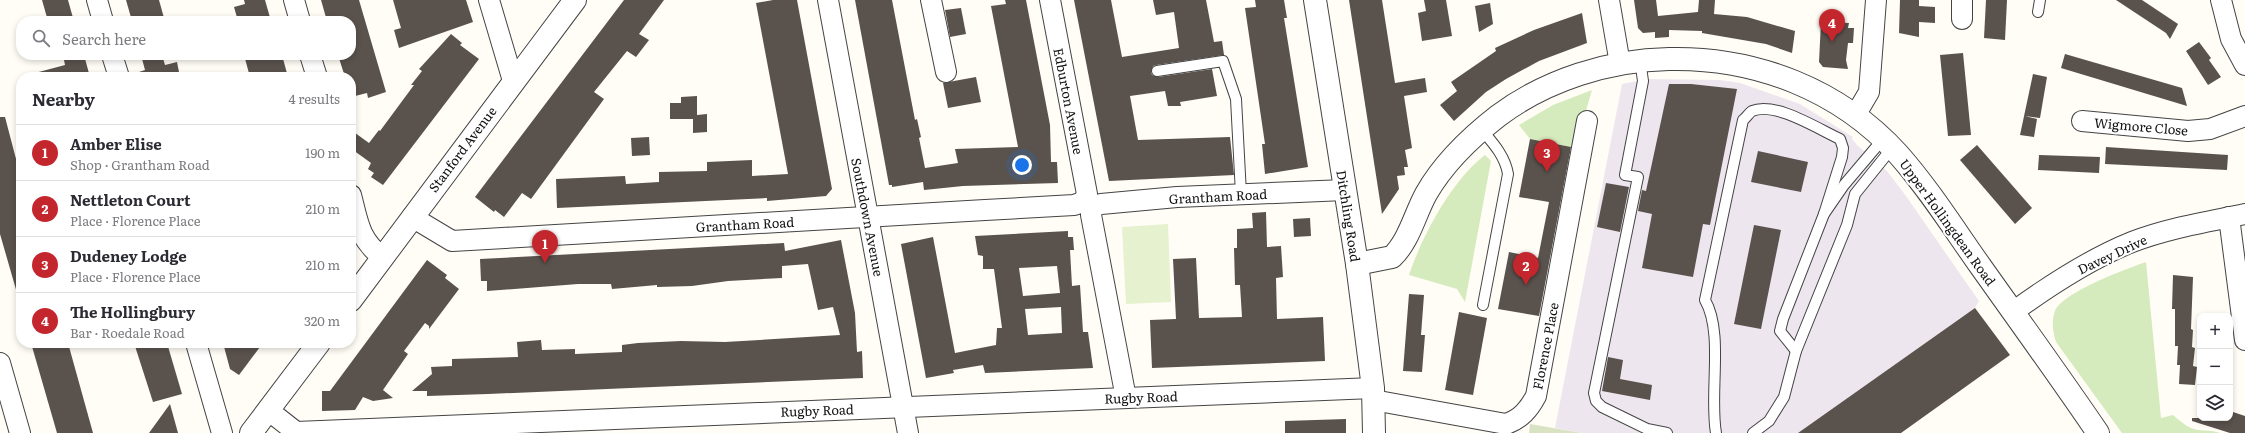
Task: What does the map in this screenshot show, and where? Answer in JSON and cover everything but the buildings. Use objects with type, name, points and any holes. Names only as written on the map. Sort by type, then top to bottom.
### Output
[{"type":"street","points":[[97,0],[102,16]]},
{"type":"street","points":[[294,0],[299,16]]},
{"type":"street","points":[[489,0],[513,81]]},
{"type":"street","name":"Stanford Avenue","points":[[356,293],[575,0]]},
{"type":"street","name":"Southdown Avenue","points":[[828,0],[908,433]]},
{"type":"street","points":[[931,0],[946,72]]},
{"type":"street","name":"Edburton Avenue","points":[[1050,0],[1126,398]]},
{"type":"street","name":"Ditchling Road","points":[[1315,0],[1357,264],[1373,394],[1374,433]]},
{"type":"street","points":[[1609,0],[1630,62]]},
{"type":"street","points":[[1856,114],[1869,92],[1876,0]]},
{"type":"street","points":[[2221,0],[2231,39],[2245,65]]},
{"type":"street","name":"Upper Hollingdean Road","points":[[1357,264],[1388,260],[1396,254],[1435,179],[1464,147],[1482,130],[1499,116],[1537,92],[1567,79],[1630,62],[1694,59],[1727,62],[1760,70],[1805,86],[1856,114],[1888,144],[1923,185],[2013,312],[2051,362],[2098,433]]},
{"type":"street","points":[[114,60],[117,72]]},
{"type":"street","points":[[312,60],[315,72]]},
{"type":"street","name":"Wigmore Close","points":[[2082,121],[2182,131],[2210,129],[2245,116]]},
{"type":"street","name":"Florence Place","points":[[1373,394],[1506,424],[1516,420],[1527,410],[1536,396],[1587,121]]},
{"type":"street","name":"Grantham Road","points":[[412,217],[452,241],[1088,205],[1241,194],[1345,190]]},
{"type":"street","points":[[356,214],[362,236],[370,248],[382,257]]},
{"type":"street","points":[[2237,215],[2245,340]]},
{"type":"street","name":"Davey Drive","points":[[2013,312],[2038,293],[2081,268],[2132,242],[2185,226],[2237,215]]},
{"type":"street","points":[[197,348],[222,433]]},
{"type":"street","points":[[251,433],[315,348]]},
{"type":"street","points":[[0,363],[20,433]]},
{"type":"street","name":"Rugby Road","points":[[268,410],[296,432],[1126,398],[1373,394]]},
{"type":"lane","points":[[2038,12],[2040,0]]},
{"type":"lane","points":[[1158,71],[1223,61],[1236,99],[1241,194]]},
{"type":"lane","points":[[1630,62],[1643,82],[1625,174],[1638,177],[1594,393],[1596,401],[1602,407],[1647,429],[1667,433]]},
{"type":"lane","points":[[1716,433],[1712,399],[1714,326],[1711,310],[1705,300],[1743,120],[1751,112],[1769,109],[1791,116],[1840,139],[1843,148],[1842,156],[1824,214],[1783,319],[1780,331],[1796,351]]},
{"type":"lane","points":[[1482,130],[1507,164],[1508,174],[1483,306]]},
{"type":"lane","points":[[1824,214],[1844,185],[1888,144]]},
{"type":"lane","points":[[1753,433],[1768,421],[1780,406],[1784,397],[1796,351],[1847,224],[1855,194],[1888,144]]},
{"type":"shaded area","points":[[1647,79],[1720,80],[1740,83],[1800,104],[1853,137],[1852,139],[1857,145],[1887,171],[1906,196],[1979,301],[1975,308],[1798,433],[1582,433],[1555,428],[1622,84]]},
{"type":"green space","points":[[1592,90],[1575,148],[1530,139],[1519,125],[1553,105]]},
{"type":"green space","points":[[1485,155],[1491,161],[1465,302],[1457,289],[1409,275],[1430,226],[1450,194],[1461,179]]},
{"type":"green space","points":[[1168,224],[1171,302],[1126,304],[1122,227]]},
{"type":"green space","points":[[2146,262],[2161,418],[2173,415],[2191,428],[2220,433],[2122,433],[2056,342],[2053,330],[2053,319],[2055,311],[2060,304],[2070,296],[2096,282]]},
{"type":"green space","points":[[1530,424],[1582,433],[1529,433]]},
{"type":"place","name":"The Hollingbury","points":[[1832,42]]},
{"type":"place","name":"Dudeney Lodge","points":[[1547,172]]},
{"type":"place","name":"Amber Elise","points":[[545,263]]},
{"type":"place","name":"Nettleton Court","points":[[1526,285]]}]
